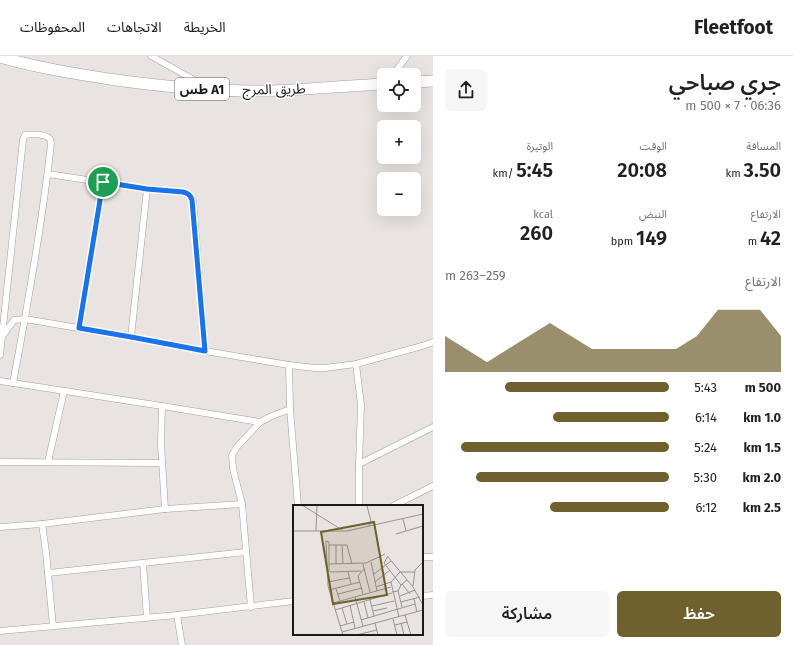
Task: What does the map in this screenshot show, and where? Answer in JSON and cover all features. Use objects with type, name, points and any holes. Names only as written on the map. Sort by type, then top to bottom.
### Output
[{"type":"highway","points":[[0,57],[21,63]]},
{"type":"highway","points":[[0,62],[21,63]]},
{"type":"highway","name":"طريق المرج","points":[[21,63],[89,76],[152,85],[211,90],[272,91],[377,84]]},
{"type":"highway","points":[[421,82],[433,81]]},
{"type":"street","points":[[151,56],[211,90]]},
{"type":"street","points":[[398,68],[407,56]]},
{"type":"street","points":[[0,355],[23,140],[25,136],[30,134],[47,136],[50,139],[51,144],[48,174],[25,319],[13,383]]},
{"type":"street","points":[[48,174],[147,189],[186,193],[191,197],[205,351]]},
{"type":"street","points":[[79,328],[103,182]]},
{"type":"street","points":[[131,337],[147,189]]},
{"type":"street","points":[[1,338],[14,320],[25,319],[205,351],[315,368],[356,364],[433,342]]},
{"type":"street","points":[[356,364],[361,405],[359,505]]},
{"type":"street","points":[[289,365],[290,409],[298,505]]},
{"type":"street","points":[[0,381],[260,422]]},
{"type":"street","points":[[48,462],[64,391]]},
{"type":"street","points":[[162,406],[161,444],[165,509]]},
{"type":"street","points":[[251,607],[242,504],[233,469],[232,455],[237,447],[260,422],[290,409]]},
{"type":"street","points":[[359,464],[433,427]]},
{"type":"street","points":[[0,462],[162,463]]},
{"type":"street","points":[[395,505],[433,486]]},
{"type":"street","points":[[0,527],[42,524],[165,509],[242,504]]},
{"type":"street","points":[[42,524],[53,626]]},
{"type":"street","points":[[48,573],[246,552]]},
{"type":"street","points":[[423,558],[433,557]]},
{"type":"street","points":[[143,563],[147,618]]},
{"type":"street","points":[[423,596],[433,595]]},
{"type":"street","points":[[0,631],[177,615],[293,601]]},
{"type":"street","points":[[177,615],[182,645]]},
{"type":"route","points":[[103,182],[147,189],[183,192],[191,197],[205,351],[79,328],[103,182]]}]
